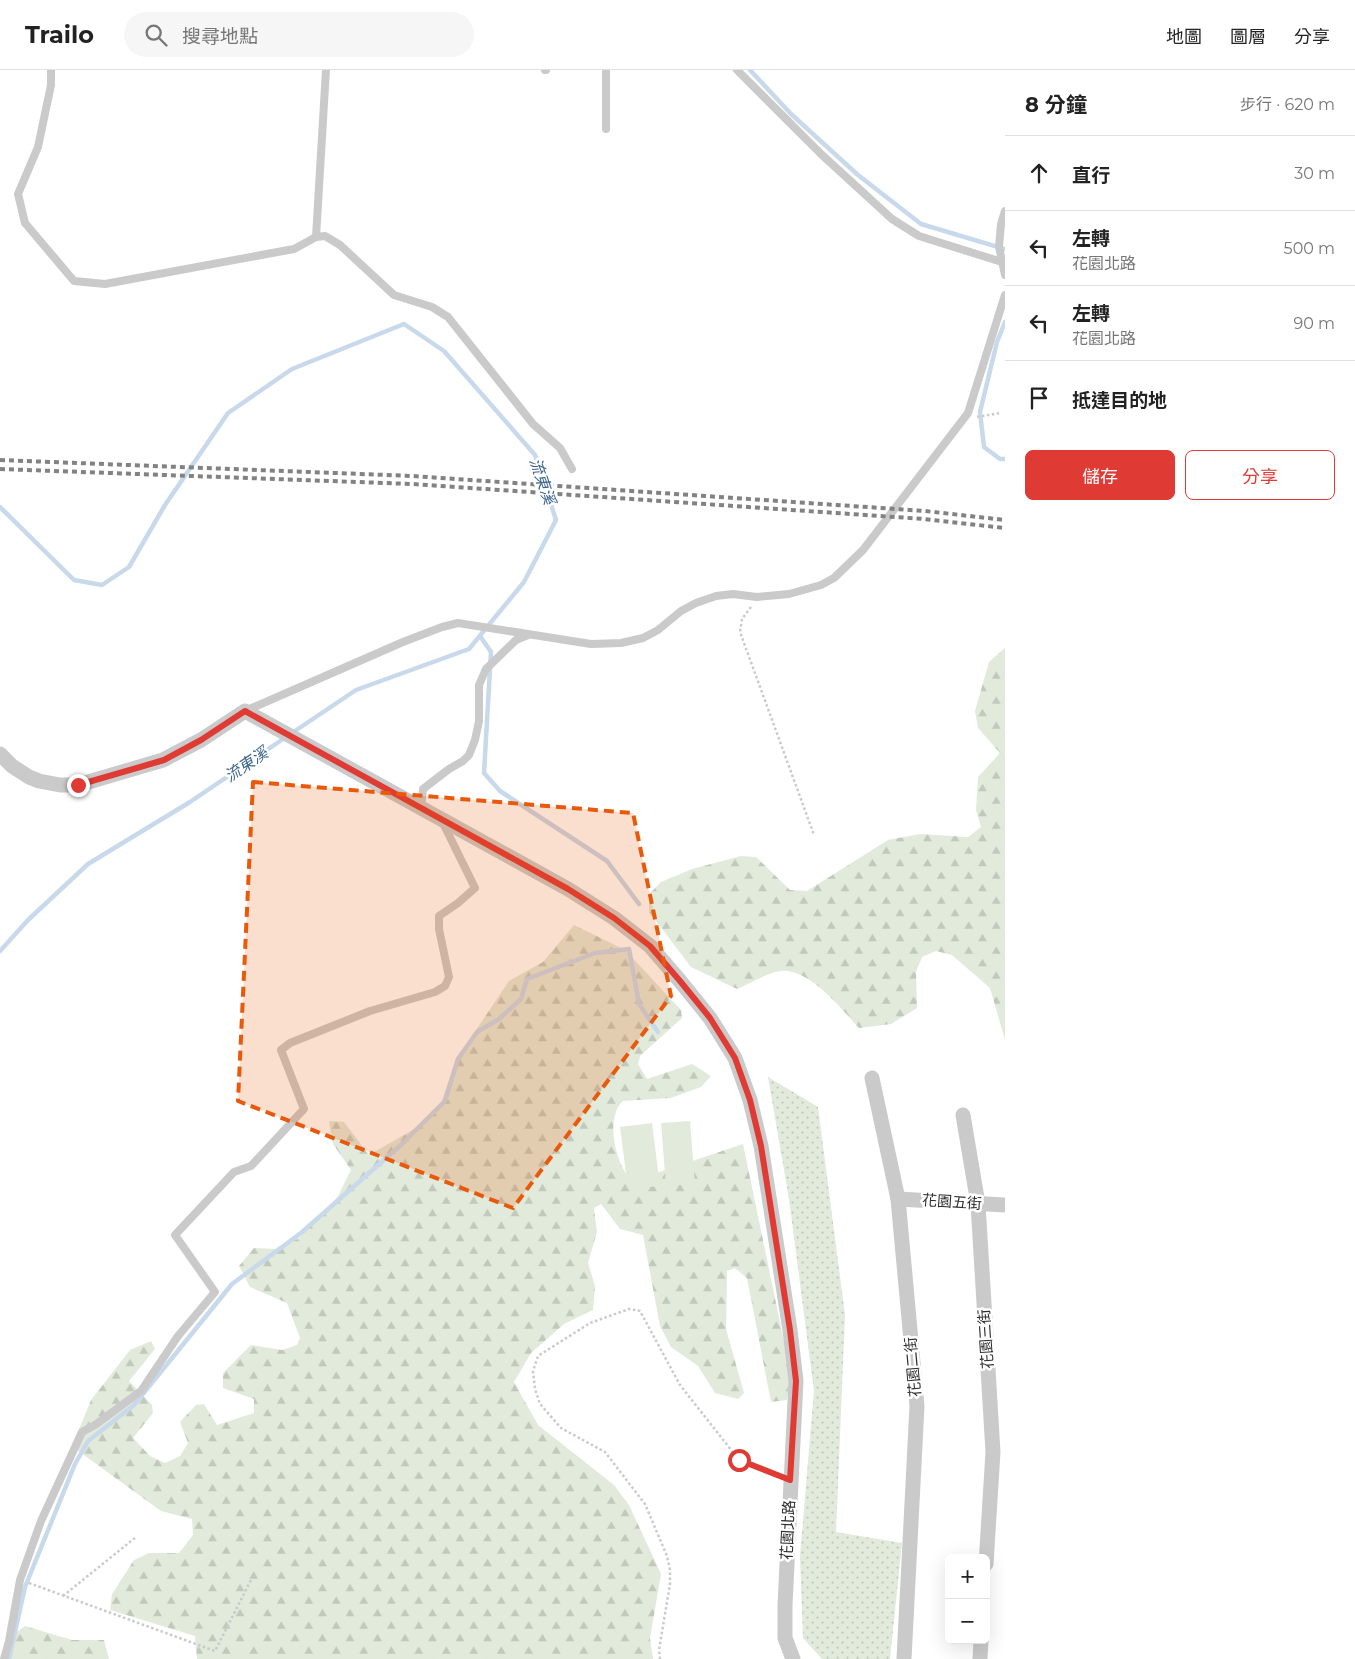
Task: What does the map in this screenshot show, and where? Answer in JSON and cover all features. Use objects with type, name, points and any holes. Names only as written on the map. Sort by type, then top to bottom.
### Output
[{"type":"street","points":[[0,754],[12,766],[34,779],[60,785],[78,785],[164,760],[201,740],[246,711]]},
{"type":"street","name":"花園北路","points":[[246,711],[420,809],[568,889],[614,918],[650,946],[710,1018],[735,1058],[750,1100],[761,1146],[790,1330],[796,1381],[785,1605],[785,1638],[793,1659]]},
{"type":"street","name":"花園二街","points":[[872,1078],[898,1199],[917,1406],[904,1659]]},
{"type":"street","name":"花園三街","points":[[963,1115],[978,1204],[999,1452],[987,1554]]},
{"type":"street","name":"花園五街","points":[[898,1199],[1005,1205]]},
{"type":"street","points":[[980,1659],[982,1644]]},
{"type":"lane","points":[[50,70],[51,85],[38,147],[18,194],[26,223],[74,280],[105,284],[294,249],[316,237],[325,236],[340,245],[394,295],[432,307],[448,317],[534,424],[560,448],[572,469]]},
{"type":"lane","points":[[316,237],[326,70]]},
{"type":"lane","points":[[606,70],[606,129]]},
{"type":"lane","points":[[737,70],[821,154],[892,219],[919,236],[1003,261]]},
{"type":"lane","points":[[1005,211],[1001,224],[999,247],[1005,275]]},
{"type":"lane","points":[[246,711],[403,642],[458,623],[591,644],[621,644],[642,638],[658,630],[681,611],[709,598],[733,594],[757,597],[789,594],[821,585],[834,578],[863,550],[968,412],[1005,295]]},
{"type":"lane","points":[[420,809],[423,789],[470,755],[479,721],[479,685],[486,669],[501,653],[525,635]]},
{"type":"lane","points":[[4,1659],[20,1580],[42,1521],[82,1432],[95,1425],[141,1391],[178,1336],[215,1292],[175,1235],[234,1172],[251,1166],[304,1109],[281,1050],[290,1043],[370,1011],[435,992],[445,986],[449,977],[439,929],[439,916],[475,888],[442,820]]},
{"type":"path","points":[[971,418],[1000,413]]},
{"type":"path","points":[[757,597],[742,619],[740,632],[814,835]]},
{"type":"path","points":[[660,1659],[659,1650],[670,1584],[667,1556],[645,1504],[605,1452],[561,1428],[540,1404],[535,1389],[533,1372],[538,1356],[590,1323],[629,1309],[640,1311],[680,1385],[739,1460],[790,1480]]},
{"type":"path","points":[[63,1596],[136,1537]]},
{"type":"path","points":[[20,1580],[216,1651],[252,1578]]},
{"type":"highlighted area","points":[[253,782],[633,813],[671,996],[513,1208],[238,1101]]},
{"type":"green space","points":[[1005,648],[1005,1040],[990,988],[952,955],[936,951],[922,957],[916,972],[917,1008],[891,1024],[859,1028],[824,991],[813,982],[791,972],[775,972],[737,989],[691,967],[649,912],[649,894],[661,882],[692,869],[741,856],[756,857],[790,890],[807,891],[888,840],[920,834],[968,837],[981,827],[976,810],[978,777],[1000,753],[978,728],[975,711],[989,662]]},
{"type":"green space","points":[[574,925],[625,950],[681,1010],[682,1018],[640,1056],[638,1064],[647,1079],[692,1064],[711,1076],[701,1087],[671,1098],[623,1101],[614,1118],[613,1128],[616,1150],[624,1170],[629,1178],[645,1177],[743,1144],[791,1375],[787,1400],[771,1402],[747,1278],[735,1268],[727,1271],[726,1329],[744,1393],[738,1399],[715,1393],[698,1366],[671,1347],[660,1326],[643,1235],[620,1229],[601,1204],[594,1208],[597,1232],[588,1263],[595,1286],[593,1310],[564,1324],[531,1353],[514,1382],[538,1425],[614,1485],[629,1505],[661,1574],[650,1638],[653,1659],[197,1659],[195,1636],[110,1610],[112,1594],[134,1560],[149,1553],[179,1553],[193,1535],[192,1519],[161,1511],[77,1450],[73,1444],[91,1400],[130,1350],[151,1341],[155,1349],[129,1381],[152,1405],[153,1413],[133,1438],[150,1456],[165,1463],[180,1456],[188,1443],[180,1422],[196,1405],[204,1404],[217,1425],[254,1413],[254,1399],[223,1388],[223,1373],[251,1345],[282,1350],[297,1345],[300,1338],[287,1303],[250,1287],[239,1266],[254,1248],[278,1249],[299,1238],[337,1198],[351,1170],[333,1144],[329,1121],[344,1122],[369,1155],[416,1128],[440,1106],[456,1060],[509,981],[543,962]]},
{"type":"green space","points":[[768,1077],[818,1107],[845,1315],[836,1532],[902,1543],[890,1659],[822,1659],[803,1638],[800,1556],[814,1391],[789,1199]]},
{"type":"green space","points":[[690,1121],[695,1184],[666,1186],[661,1123]]},
{"type":"green space","points":[[652,1123],[660,1186],[628,1189],[620,1127]]},
{"type":"green space","points":[[25,1626],[72,1640],[104,1640],[109,1659],[7,1659],[13,1635]]},
{"type":"waterway","points":[[750,70],[791,114],[858,175],[921,224],[1005,249]]},
{"type":"waterway","points":[[1005,322],[997,342],[980,412],[984,447],[1000,459],[1005,459]]},
{"type":"waterway","name":"流東溪","points":[[0,507],[74,580],[102,585],[129,567],[165,505],[228,413],[292,369],[404,324],[444,351],[535,455],[556,520],[524,582],[469,649],[356,690],[292,733]]},
{"type":"waterway","points":[[480,636],[491,652],[484,773],[500,791],[607,861],[639,904]]},
{"type":"waterway","name":"流東溪","points":[[0,951],[28,920],[88,864],[190,802],[286,737]]},
{"type":"waterway","points":[[9,1659],[25,1587],[75,1464],[88,1441],[134,1405],[232,1284],[301,1233],[402,1144],[445,1101],[458,1059],[477,1032],[499,1019],[521,999],[527,979],[595,953],[629,949],[639,1004],[658,1032]]},
{"type":"railway","points":[[0,460],[412,476],[925,511],[1005,520]]},
{"type":"railway","points":[[0,469],[412,484],[924,519],[1005,528]]},
{"type":"route","points":[[78,785],[164,760],[182,752],[245,711],[568,889],[614,918],[650,946],[710,1018],[735,1058],[750,1100],[761,1146],[790,1330],[796,1381],[790,1480],[739,1460]]}]
